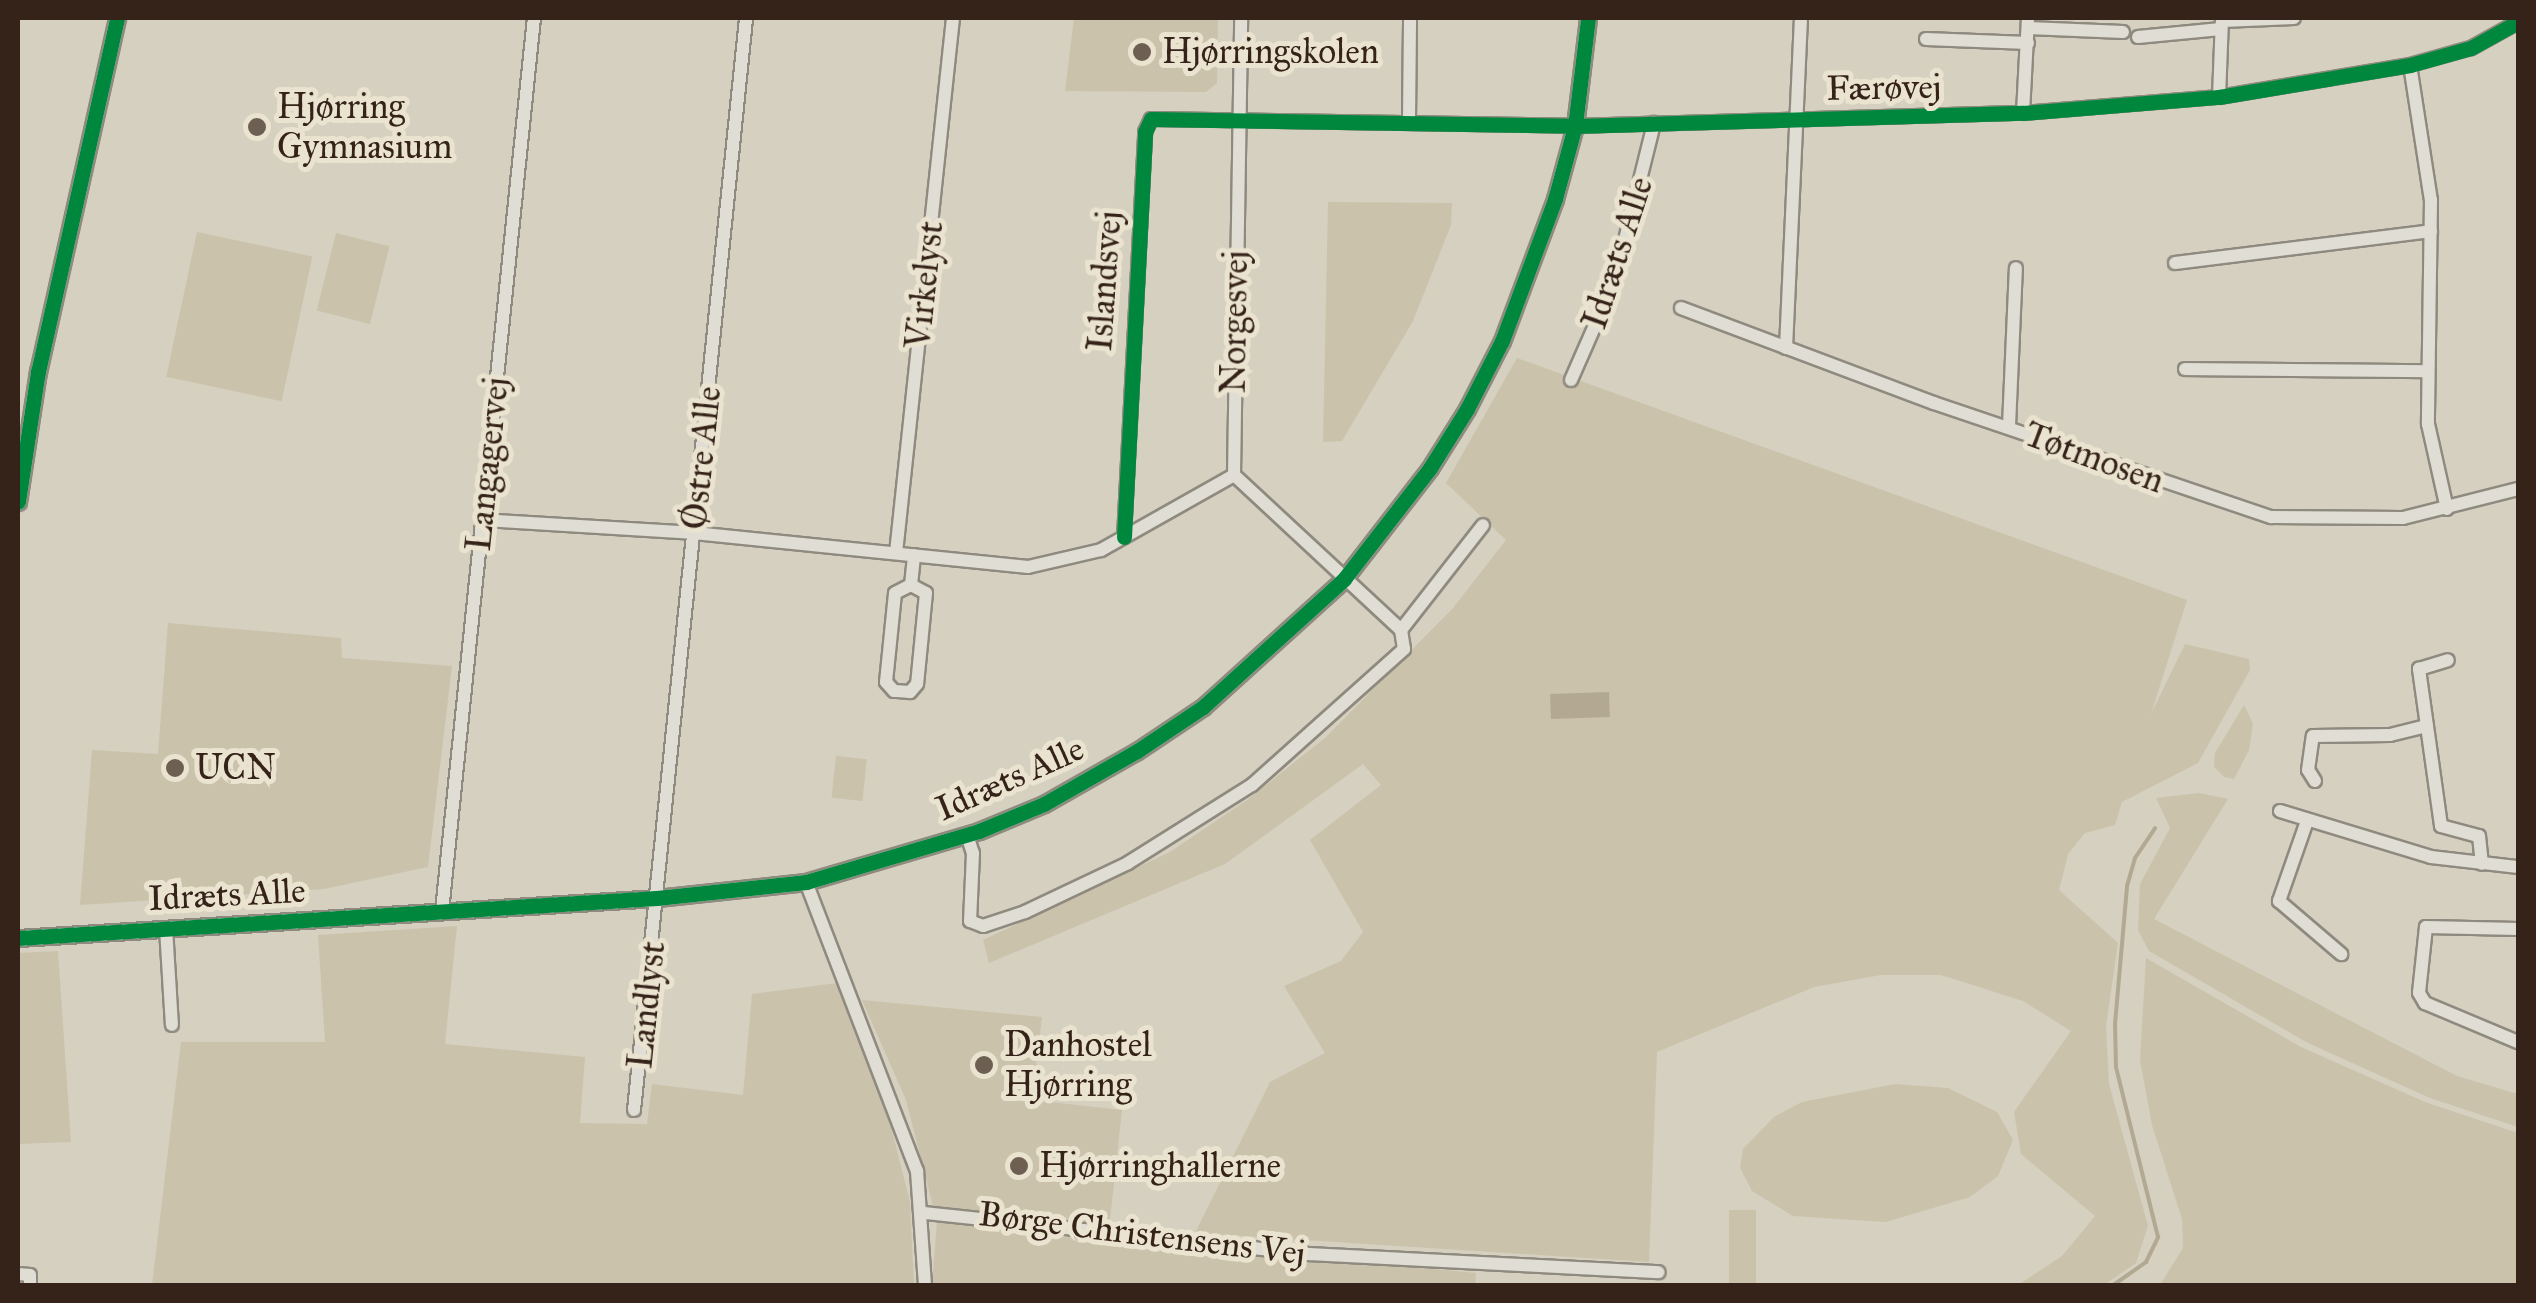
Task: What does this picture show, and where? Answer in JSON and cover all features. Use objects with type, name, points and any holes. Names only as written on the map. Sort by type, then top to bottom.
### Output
[{"type":"street","points":[[18,502],[40,360],[118,18]]},
{"type":"street","name":"Langagervej","points":[[442,912],[534,18]]},
{"type":"street","name":"Østre Alle","points":[[657,898],[746,18]]},
{"type":"street","name":"Virkelyst","points":[[896,553],[953,18]]},
{"type":"street","name":"Norgesvej","points":[[1234,475],[1241,18]]},
{"type":"street","points":[[1409,119],[1410,18]]},
{"type":"street","name":"Idræts Alle","points":[[18,938],[657,898],[806,882],[967,836],[1044,804],[1203,707],[1344,579],[1430,468],[1502,341],[1532,271],[1575,126],[1588,18]]},
{"type":"street","points":[[1786,348],[1802,18]]},
{"type":"street","points":[[2138,38],[2222,23],[2294,18]]},
{"type":"street","name":"Færøvej","points":[[1239,116],[1575,126],[2023,113],[2219,97],[2410,65],[2471,48],[2518,22]]},
{"type":"street","points":[[2219,97],[2222,23]]},
{"type":"street","points":[[2023,113],[2028,30]]},
{"type":"street","points":[[1926,39],[2028,30],[2122,32]]},
{"type":"street","points":[[2410,65],[2431,230],[2427,371],[2433,458],[2446,509]]},
{"type":"street","name":"Islandsvej","points":[[1124,538],[1144,132],[1150,119],[1163,114],[1239,116]]},
{"type":"street","name":"Idræts Alle","points":[[1571,380],[1615,280],[1654,123]]},
{"type":"street","points":[[2175,263],[2431,230]]},
{"type":"street","points":[[2009,426],[2016,268]]},
{"type":"street","name":"Tøtmosen","points":[[1681,308],[2271,517],[2359,523],[2446,509],[2518,489]]},
{"type":"street","points":[[2184,370],[2427,371]]},
{"type":"street","points":[[482,520],[694,532],[1028,566],[1062,562],[1124,538],[1234,475],[1400,630]]},
{"type":"street","name":"Idræts Alle","points":[[967,836],[973,853],[967,910],[974,924],[994,924],[1077,889],[1252,785],[1399,656],[1405,642],[1400,630],[1484,525]]},
{"type":"street","points":[[911,585],[914,555]]},
{"type":"street","points":[[911,585],[926,596],[917,684],[910,692],[894,691],[886,682],[896,593],[911,585]]},
{"type":"street","points":[[2448,660],[2419,669],[2441,826],[2479,836],[2482,864]]},
{"type":"street","points":[[2315,780],[2308,770],[2312,736],[2390,735],[2427,726]]},
{"type":"street","points":[[2280,811],[2384,846],[2482,864],[2518,866]]},
{"type":"street","points":[[2307,821],[2279,901],[2340,954]]},
{"type":"street","points":[[806,882],[904,1129],[925,1213],[925,1286]]},
{"type":"street","name":"Landlyst","points":[[634,1110],[657,898]]},
{"type":"street","name":"Idræts Alle","points":[[166,928],[172,1025]]},
{"type":"street","points":[[2518,930],[2426,928],[2420,994],[2425,1003],[2518,1042]]},
{"type":"street","name":"Børge Christensens Vej","points":[[925,1213],[1310,1254],[1659,1272]]},
{"type":"street","points":[[18,1274],[30,1274],[30,1286]]},
{"type":"shaded area","name":"Hjørringskolen","points":[[1074,18],[1218,18],[1217,83],[1206,92],[1065,91]]},
{"type":"shaded area","points":[[1328,202],[1452,203],[1451,225],[1413,321],[1342,441],[1323,442]]},
{"type":"shaded area","points":[[197,232],[312,257],[282,401],[166,377]]},
{"type":"shaded area","points":[[336,233],[389,246],[370,324],[317,311]]},
{"type":"shaded area","points":[[1517,358],[2187,600],[2151,714],[2185,644],[2249,659],[2250,670],[2198,763],[2122,802],[2115,825],[2085,833],[2068,854],[2059,890],[2118,943],[2106,1026],[2109,1084],[2148,1226],[2136,1263],[2104,1285],[2018,1285],[2062,1256],[2095,1216],[2021,1154],[2014,1112],[2071,1031],[2023,1001],[1941,975],[1881,975],[1814,987],[1657,1052],[1649,1262],[1195,1233],[1270,1082],[1325,1053],[1284,986],[1341,961],[1363,932],[1310,840],[1381,785],[1363,764],[1225,864],[989,963],[983,940],[1170,852],[1247,800],[1325,738],[1453,608],[1506,540],[1446,483]]},
{"type":"shaded area","points":[[168,623],[341,638],[342,658],[452,666],[428,867],[324,889],[80,905],[92,750],[158,754]]},
{"type":"shaded area","points":[[1609,692],[1610,717],[1551,719],[1550,694]]},
{"type":"shaded area","points":[[2244,705],[2253,724],[2249,750],[2234,779],[2224,777],[2214,767],[2215,753]]},
{"type":"shaded area","points":[[836,756],[867,759],[862,801],[832,798]]},
{"type":"shaded area","points":[[2199,793],[2228,799],[2154,919],[2457,1076],[2518,1094],[2518,1127],[2430,1098],[2308,1043],[2149,951],[2138,930],[2140,884],[2170,828],[2156,798]]},
{"type":"shaded area","points":[[457,926],[445,1044],[585,1057],[580,1123],[647,1124],[652,1084],[743,1095],[752,994],[837,983],[888,1115],[910,1202],[914,1285],[152,1285],[181,1042],[325,1042],[318,935]]},
{"type":"shaded area","points":[[58,951],[71,1142],[18,1144],[18,953]]},
{"type":"shaded area","points":[[2146,958],[2301,1047],[2425,1102],[2518,1133],[2518,1285],[2160,1285],[2183,1248],[2182,1219],[2152,1125],[2140,1060]]},
{"type":"shaded area","name":"Hjørringhallerne","points":[[862,1000],[1042,1017],[1032,1100],[1122,1110],[1108,1238],[1476,1273],[1475,1285],[932,1285],[937,1222],[906,1100]]},
{"type":"shaded area","points":[[1895,1084],[1948,1088],[1997,1112],[2013,1140],[1998,1176],[1970,1197],[1886,1222],[1793,1216],[1752,1191],[1740,1168],[1743,1149],[1774,1117],[1802,1102]]},
{"type":"shaded area","points":[[1729,1210],[1756,1210],[1756,1285],[1729,1285]]},
{"type":"waterway","points":[[2112,1286],[2146,1262],[2158,1237],[2116,1067],[2115,1024],[2127,886],[2135,858],[2155,828]]},
{"type":"cycle path","points":[[18,502],[38,372],[117,18]]},
{"type":"cycle path","points":[[18,938],[657,898],[806,882],[979,831],[1044,804],[1137,751],[1203,707],[1344,579],[1430,468],[1467,409],[1502,341],[1555,199],[1575,126],[1588,18]]},
{"type":"cycle path","points":[[1124,537],[1145,132],[1151,119],[1575,126],[2023,113],[2219,97],[2410,65],[2471,48],[2518,22]]},
{"type":"place","name":"Hjørringskolen","points":[[1142,52]]},
{"type":"place","name":"Hjørring Gymnasium","points":[[257,127]]},
{"type":"place","name":"UCN","points":[[175,768]]},
{"type":"place","name":"Danhostel Hjørring","points":[[984,1065]]},
{"type":"place","name":"Hjørringhallerne","points":[[1019,1166]]}]
